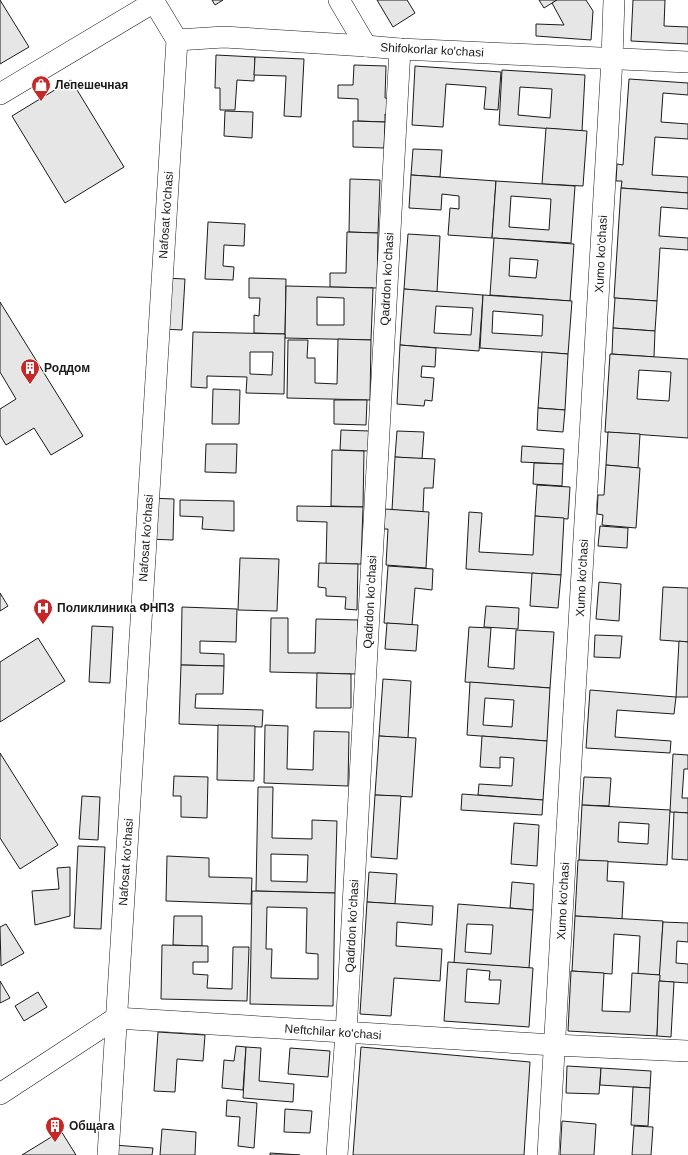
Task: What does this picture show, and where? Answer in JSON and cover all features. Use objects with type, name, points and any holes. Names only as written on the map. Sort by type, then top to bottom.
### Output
[{"type":"street","points":[[339,0],[366,46]]},
{"type":"street","points":[[0,94],[154,1],[177,40]]},
{"type":"street","name":"Xumo ko'chasi","points":[[548,1155],[612,59],[611,4]]},
{"type":"street","name":"Shifokorlar ko'chasi","points":[[177,40],[224,37],[400,49],[688,62]]},
{"type":"street","name":"Nafosat ko'chasi","points":[[108,1155],[177,40]]},
{"type":"street","name":"Qadrdon koʻchasi","points":[[337,1155],[346,1033],[400,49]]},
{"type":"street","points":[[0,1094],[116,1018]]},
{"type":"street","name":"Neftchilar ko'chasi","points":[[116,1018],[554,1046],[688,1051]]},
{"type":"building","points":[[0,0],[29,47],[0,64]]},
{"type":"building","points":[[212,0],[223,0],[215,5]]},
{"type":"building","points":[[377,0],[407,0],[415,13],[393,27]]},
{"type":"building","points":[[539,0],[557,0],[544,8]]},
{"type":"building","points":[[557,0],[586,0],[593,11],[591,40],[536,36],[536,24],[564,25],[552,3]]},
{"type":"building","points":[[633,0],[665,0],[664,26],[688,27],[688,44],[631,41]]},
{"type":"building","points":[[216,55],[255,57],[254,81],[237,80],[235,110],[220,110],[220,88],[215,88]]},
{"type":"building","points":[[255,57],[304,59],[301,117],[284,116],[286,76],[254,75]]},
{"type":"building","points":[[354,65],[386,66],[385,98],[391,99],[390,115],[385,114],[385,122],[358,121],[358,99],[338,98],[338,85],[353,85]]},
{"type":"building","points":[[415,66],[501,72],[498,110],[484,109],[486,87],[446,84],[443,127],[412,125]]},
{"type":"building","points":[[502,70],[585,75],[582,131],[499,125]],"holes":[[[520,87],[552,89],[550,118],[518,115]]]},
{"type":"building","points":[[629,79],[688,83],[688,95],[663,93],[661,122],[688,124],[688,139],[655,137],[652,175],[688,177],[688,193],[621,188],[622,181],[616,181],[617,164],[623,165]]},
{"type":"building","points":[[71,80],[124,167],[65,203],[12,116]]},
{"type":"building","points":[[225,111],[253,112],[252,138],[224,136]]},
{"type":"building","points":[[353,121],[385,122],[384,148],[353,147]]},
{"type":"building","points":[[546,128],[587,131],[583,186],[542,184]]},
{"type":"building","points":[[413,149],[442,150],[440,177],[411,175]]},
{"type":"building","points":[[411,175],[496,181],[492,238],[448,235],[450,208],[459,209],[459,196],[442,194],[441,210],[409,208]]},
{"type":"building","points":[[350,179],[380,180],[378,233],[349,232]]},
{"type":"building","points":[[496,181],[575,186],[571,243],[492,238]],"holes":[[[511,196],[551,199],[549,230],[509,227]]]},
{"type":"building","points":[[621,188],[688,193],[688,209],[661,207],[659,236],[688,238],[688,250],[660,248],[657,301],[614,298]]},
{"type":"building","points":[[208,222],[245,224],[244,246],[224,245],[223,266],[234,267],[233,280],[205,279]]},
{"type":"building","points":[[347,232],[378,233],[377,288],[330,287],[330,273],[346,273]]},
{"type":"building","points":[[408,234],[440,236],[437,292],[404,289]]},
{"type":"building","points":[[494,238],[574,244],[570,301],[490,295]],"holes":[[[510,258],[538,260],[536,278],[509,276]]]},
{"type":"building","points":[[164,278],[185,279],[182,330],[161,329]]},
{"type":"building","points":[[249,278],[286,279],[285,334],[254,333],[254,315],[259,316],[260,298],[249,298]]},
{"type":"building","points":[[286,286],[373,288],[371,340],[285,338]],"holes":[[[317,297],[344,298],[344,325],[317,325]]]},
{"type":"building","points":[[404,289],[483,295],[479,351],[400,345]],"holes":[[[436,306],[473,308],[471,335],[434,333]]]},
{"type":"building","points":[[483,295],[572,301],[568,354],[480,348]],"holes":[[[493,311],[543,315],[542,336],[492,333]]]},
{"type":"building","points":[[615,298],[657,301],[655,331],[613,328]]},
{"type":"building","name":"Роддом","points":[[0,302],[83,436],[51,455],[34,428],[6,445],[0,435],[0,409],[16,399],[0,372]]},
{"type":"building","points":[[613,328],[655,331],[654,357],[612,354]]},
{"type":"building","points":[[193,332],[285,334],[284,394],[246,393],[247,377],[207,376],[207,388],[191,387]],"holes":[[[250,352],[273,352],[272,375],[250,374]]]},
{"type":"building","points":[[338,339],[371,340],[370,400],[287,398],[288,340],[308,340],[307,358],[315,358],[315,383],[337,384]]},
{"type":"building","points":[[400,345],[436,348],[435,367],[422,366],[421,377],[434,378],[432,401],[425,400],[424,406],[397,404]]},
{"type":"building","points":[[542,352],[568,354],[565,410],[538,408]]},
{"type":"building","points":[[610,354],[688,359],[688,438],[605,432]],"holes":[[[639,370],[671,372],[669,401],[637,399]]]},
{"type":"building","points":[[213,389],[240,390],[239,424],[212,424]]},
{"type":"building","points":[[334,400],[367,400],[366,425],[334,424]]},
{"type":"building","points":[[538,408],[565,410],[563,432],[537,430]]},
{"type":"building","points":[[341,430],[369,431],[369,451],[340,450]]},
{"type":"building","points":[[397,431],[424,432],[422,459],[395,457]]},
{"type":"building","points":[[608,432],[640,434],[638,468],[606,465]]},
{"type":"building","points":[[206,444],[237,444],[236,473],[205,472]]},
{"type":"building","points":[[522,446],[564,449],[563,464],[521,462]]},
{"type":"building","points":[[332,450],[364,451],[363,507],[331,506]]},
{"type":"building","points":[[395,457],[435,459],[433,488],[424,488],[423,512],[392,510]]},
{"type":"building","points":[[534,463],[563,464],[562,486],[533,484]]},
{"type":"building","points":[[606,465],[640,468],[636,528],[602,525],[603,515],[597,514],[598,495],[604,495]]},
{"type":"building","points":[[537,485],[570,487],[568,519],[535,516]]},
{"type":"building","points":[[149,498],[174,499],[173,540],[148,539]]},
{"type":"building","points":[[180,500],[234,501],[234,531],[202,529],[203,517],[180,516]]},
{"type":"building","points":[[297,506],[363,507],[361,564],[326,564],[327,522],[297,521]]},
{"type":"building","points":[[385,509],[429,512],[426,568],[386,565],[388,529],[384,529]]},
{"type":"building","points":[[469,512],[482,513],[479,552],[533,555],[535,516],[564,518],[561,575],[466,569]]},
{"type":"building","points":[[600,526],[628,528],[627,548],[598,546]]},
{"type":"building","points":[[240,558],[279,559],[277,611],[238,610]]},
{"type":"building","points":[[319,563],[358,564],[357,610],[345,609],[346,597],[326,596],[326,588],[318,587]]},
{"type":"building","points":[[388,566],[433,569],[432,590],[415,588],[412,625],[384,623]]},
{"type":"building","points":[[532,573],[561,575],[558,608],[530,606]]},
{"type":"building","points":[[599,582],[621,584],[619,621],[596,619]]},
{"type":"building","points":[[663,587],[688,588],[688,642],[660,640]]},
{"type":"building","points":[[0,593],[8,606],[0,611]]},
{"type":"building","points":[[486,606],[519,608],[518,629],[484,627]]},
{"type":"building","points":[[182,607],[237,609],[236,642],[200,641],[200,653],[224,654],[224,666],[181,665]]},
{"type":"building","points":[[271,618],[288,618],[288,653],[315,653],[316,619],[358,620],[356,674],[270,672]]},
{"type":"building","points":[[387,623],[418,625],[416,651],[385,649]]},
{"type":"building","points":[[92,626],[113,627],[110,683],[89,682]]},
{"type":"building","points":[[469,627],[491,628],[488,667],[514,669],[516,630],[554,632],[550,688],[465,682]]},
{"type":"building","points":[[595,635],[622,636],[620,658],[594,657]]},
{"type":"building","points":[[38,638],[65,681],[0,722],[0,662]]},
{"type":"building","points":[[679,641],[688,642],[688,697],[676,697]]},
{"type":"building","points":[[181,665],[224,666],[223,694],[196,694],[195,708],[263,710],[262,727],[179,724]]},
{"type":"building","points":[[317,673],[351,674],[351,708],[316,708]]},
{"type":"building","points":[[383,679],[411,681],[408,738],[379,736]]},
{"type":"building","points":[[470,682],[550,688],[547,741],[467,735]],"holes":[[[485,698],[514,700],[512,727],[483,725]]]},
{"type":"building","points":[[590,690],[676,697],[674,714],[617,710],[615,737],[671,741],[670,753],[586,748]]},
{"type":"building","points":[[218,725],[255,726],[254,781],[217,780]]},
{"type":"building","points":[[265,725],[288,726],[287,769],[313,770],[314,731],[349,732],[348,786],[264,783]]},
{"type":"building","points":[[379,736],[416,738],[412,797],[375,795]]},
{"type":"building","points":[[482,736],[547,741],[543,800],[478,795],[479,784],[512,786],[514,758],[500,757],[500,768],[480,767]]},
{"type":"building","points":[[0,753],[58,845],[20,869],[0,838]]},
{"type":"building","points":[[673,754],[688,755],[688,769],[684,769],[682,798],[688,798],[688,813],[670,812]]},
{"type":"building","points":[[174,776],[208,777],[207,818],[181,817],[181,796],[173,796]]},
{"type":"building","points":[[584,777],[611,778],[609,806],[582,805]]},
{"type":"building","points":[[258,787],[273,787],[272,838],[312,839],[312,820],[337,821],[335,893],[256,891]],"holes":[[[271,854],[308,855],[307,882],[271,881]]]},
{"type":"building","points":[[462,794],[543,800],[542,815],[461,810]]},
{"type":"building","points":[[375,795],[401,796],[397,859],[371,857]]},
{"type":"building","points":[[82,796],[100,797],[98,840],[79,839]]},
{"type":"building","points":[[582,805],[670,810],[667,865],[579,860]],"holes":[[[619,822],[649,824],[648,844],[618,842]]]},
{"type":"building","points":[[674,812],[688,813],[688,860],[672,859]]},
{"type":"building","points":[[514,823],[539,825],[537,866],[511,864]]},
{"type":"building","points":[[78,846],[105,847],[101,929],[74,928]]},
{"type":"building","points":[[167,856],[209,858],[209,877],[252,878],[251,904],[166,901]]},
{"type":"building","points":[[578,860],[608,861],[607,881],[624,882],[622,919],[575,916]]},
{"type":"building","points":[[70,867],[70,916],[35,925],[32,891],[59,889],[57,868]]},
{"type":"building","points":[[369,872],[397,874],[395,904],[367,902]]},
{"type":"building","points":[[512,882],[534,884],[533,910],[510,908]]},
{"type":"building","points":[[252,891],[335,893],[333,1006],[250,1004]],"holes":[[[267,907],[307,908],[306,953],[318,954],[318,979],[271,978],[272,949],[266,949]]]},
{"type":"building","points":[[367,902],[433,906],[432,925],[397,922],[396,946],[442,949],[440,981],[394,978],[391,1016],[360,1014]]},
{"type":"building","points":[[458,904],[533,910],[529,968],[454,963]],"holes":[[[467,924],[493,925],[491,954],[465,952]]]},
{"type":"building","points":[[174,916],[202,916],[202,946],[173,945]]},
{"type":"building","points":[[575,916],[663,921],[660,975],[638,974],[640,936],[614,934],[612,974],[572,971]]},
{"type":"building","points":[[663,922],[688,923],[688,942],[677,941],[676,963],[688,964],[688,983],[659,981]]},
{"type":"building","points":[[6,924],[24,953],[1,966],[0,927]]},
{"type":"building","points":[[162,945],[208,946],[208,962],[193,962],[193,974],[208,975],[207,988],[232,989],[233,947],[249,947],[247,1001],[161,999]]},
{"type":"building","points":[[448,962],[533,968],[529,1027],[444,1021]],"holes":[[[467,969],[490,971],[489,980],[501,980],[499,1004],[465,1002]]]},
{"type":"building","points":[[571,971],[604,973],[602,1011],[630,1012],[632,973],[660,975],[657,1036],[568,1031]]},
{"type":"building","points":[[0,981],[10,998],[0,1003]]},
{"type":"building","points":[[659,981],[674,982],[671,1037],[657,1036]]},
{"type":"building","points":[[38,992],[47,1007],[24,1021],[15,1006]]},
{"type":"building","points":[[158,1032],[205,1035],[203,1061],[177,1059],[175,1092],[154,1091]]},
{"type":"building","points":[[236,1046],[246,1047],[243,1090],[222,1088],[224,1060],[234,1061]]},
{"type":"building","points":[[246,1047],[261,1048],[259,1081],[294,1084],[293,1102],[243,1098]]},
{"type":"building","points":[[361,1047],[530,1062],[524,1155],[353,1155]]},
{"type":"building","points":[[290,1048],[330,1051],[328,1077],[288,1074]]},
{"type":"building","points":[[567,1066],[601,1068],[599,1094],[566,1093]]},
{"type":"building","points":[[601,1068],[651,1071],[650,1088],[600,1085]]},
{"type":"building","points":[[633,1087],[650,1088],[648,1126],[631,1125]]},
{"type":"building","points":[[227,1100],[257,1103],[254,1148],[238,1146],[240,1117],[226,1116]]},
{"type":"building","points":[[285,1109],[312,1111],[310,1133],[284,1132]]},
{"type":"building","points":[[562,1121],[596,1124],[594,1155],[560,1155]]},
{"type":"building","points":[[634,1126],[653,1127],[651,1155],[632,1155]]},
{"type":"building","points":[[162,1129],[196,1132],[195,1155],[160,1155]]},
{"type":"building","name":"Общага","points":[[61,1131],[76,1155],[22,1155]]},
{"type":"building","points":[[114,1145],[153,1148],[152,1155],[114,1155]]},
{"type":"building","points":[[270,1153],[300,1155],[270,1155]]},
{"type":"place","name":"Лепешечная","points":[[41,102]]},
{"type":"place","name":"Роддом","points":[[30,385]]},
{"type":"place","name":"Поликлиника ФНПЗ","points":[[43,625]]},
{"type":"place","name":"Общага","points":[[55,1143]]}]
